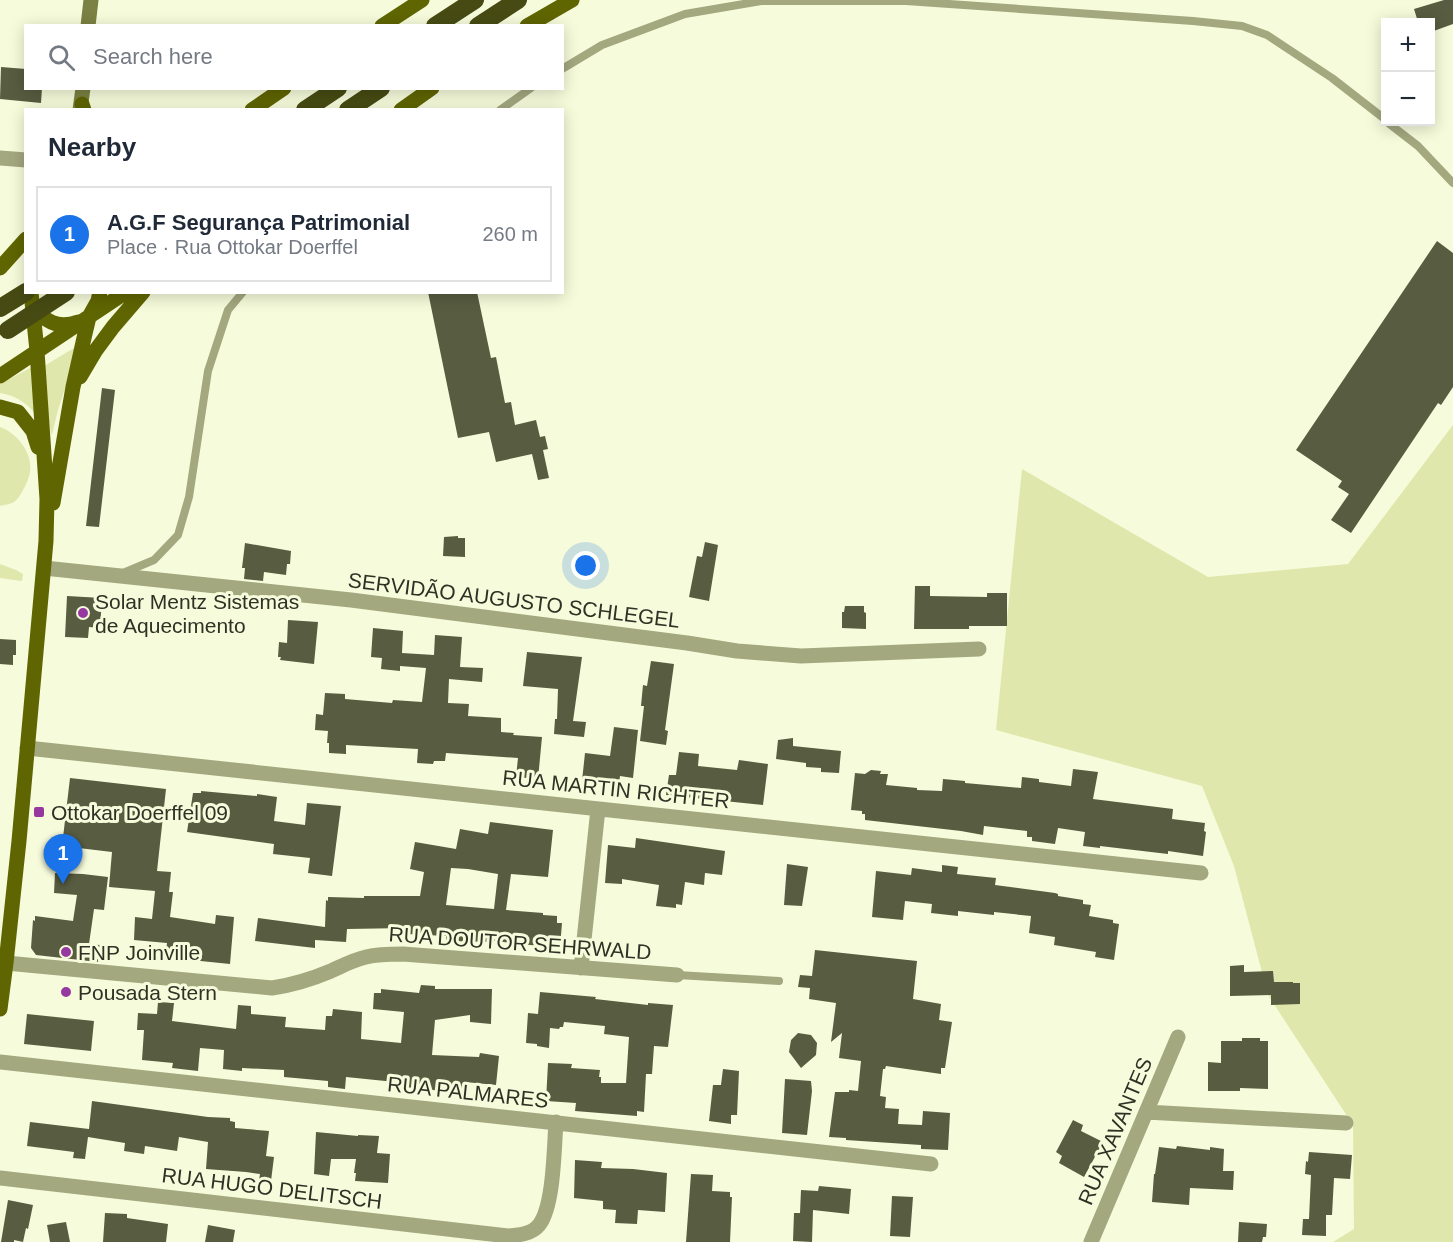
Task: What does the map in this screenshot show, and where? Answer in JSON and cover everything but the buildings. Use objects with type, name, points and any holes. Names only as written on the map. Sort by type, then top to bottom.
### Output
[{"type":"highway","points":[[438,24],[475,0]]},
{"type":"highway","points":[[481,24],[518,0]]},
{"type":"highway","points":[[308,108],[335,90]]},
{"type":"highway","points":[[351,108],[378,90]]},
{"type":"highway","points":[[4,333],[63,294]]},
{"type":"highway","points":[[0,309],[30,296]]},
{"type":"main road","points":[[88,24],[91,0]]},
{"type":"main road","points":[[385,24],[422,0]]},
{"type":"main road","points":[[530,24],[572,0]]},
{"type":"main road","points":[[82,108],[83,90]]},
{"type":"main road","points":[[255,108],[281,90]]},
{"type":"main road","points":[[404,108],[429,90]]},
{"type":"main road","points":[[0,268],[24,241]]},
{"type":"main road","points":[[0,273],[24,257]]},
{"type":"main road","points":[[46,541],[73,387],[89,317],[100,294]]},
{"type":"main road","points":[[0,376],[123,294]]},
{"type":"main road","points":[[73,387],[112,327],[141,294]]},
{"type":"main road","points":[[30,296],[37,312],[52,323],[61,326],[74,324],[89,317]]},
{"type":"main road","points":[[0,1009],[19,841],[46,541],[47,499],[38,351],[30,296]]},
{"type":"main road","points":[[0,407],[18,412],[33,431],[44,465]]},
{"type":"street","points":[[0,158],[24,160]]},
{"type":"street","name":"SERVIDÃO AUGUSTO SCHLEGEL","points":[[44,568],[351,600],[737,651],[801,656],[980,649]]},
{"type":"street","name":"RUA MARTIN RICHTER","points":[[27,748],[1201,873]]},
{"type":"street","points":[[580,968],[598,809]]},
{"type":"street","name":"RUA DOUTOR SEHRWALD","points":[[6,963],[272,988],[301,982],[350,962],[381,954],[677,975]]},
{"type":"street","name":"RUA XAVANTES","points":[[1091,1242],[1178,1037]]},
{"type":"street","name":"RUA PALMARES","points":[[0,1062],[931,1164]]},
{"type":"street","points":[[1146,1112],[1346,1123]]},
{"type":"street","name":"RUA HUGO DELITSCH","points":[[0,1178],[508,1236],[524,1234],[538,1227],[546,1213],[550,1194],[555,1122]]},
{"type":"lane","points":[[564,68],[602,45],[685,14],[761,1],[918,2],[1242,26],[1267,35],[1286,47],[1332,78],[1381,117]]},
{"type":"lane","points":[[503,108],[528,90]]},
{"type":"lane","points":[[1393,126],[1419,146],[1453,183]]},
{"type":"lane","points":[[117,576],[154,560],[178,535],[189,496],[208,371],[228,310],[241,294]]},
{"type":"lane","points":[[677,975],[779,981]]},
{"type":"green space","points":[[79,345],[51,434],[42,371],[44,366]]},
{"type":"green space","points":[[32,367],[37,416],[21,401],[0,393],[0,384]]},
{"type":"green space","points":[[1453,425],[1453,1242],[1333,1242],[1354,1229],[1353,1125],[1268,995],[1234,866],[1202,786],[996,730],[1022,469],[1208,577],[1348,564]]},
{"type":"green space","points":[[0,427],[18,439],[26,451],[30,472],[25,486],[15,501],[0,506]]},
{"type":"green space","points":[[0,564],[23,574],[22,581],[0,578]]},
{"type":"place","name":"Solar Mentz Sistemas de Aquecimento","points":[[83,613]]},
{"type":"place","name":"Ottokar Doerffel 09","points":[[39,812]]},
{"type":"place","name":"A.G.F Segurança Patrimonial","points":[[63,884]]},
{"type":"place","name":"FNP Joinville","points":[[66,952]]},
{"type":"place","name":"Pousada Stern","points":[[66,992]]}]
